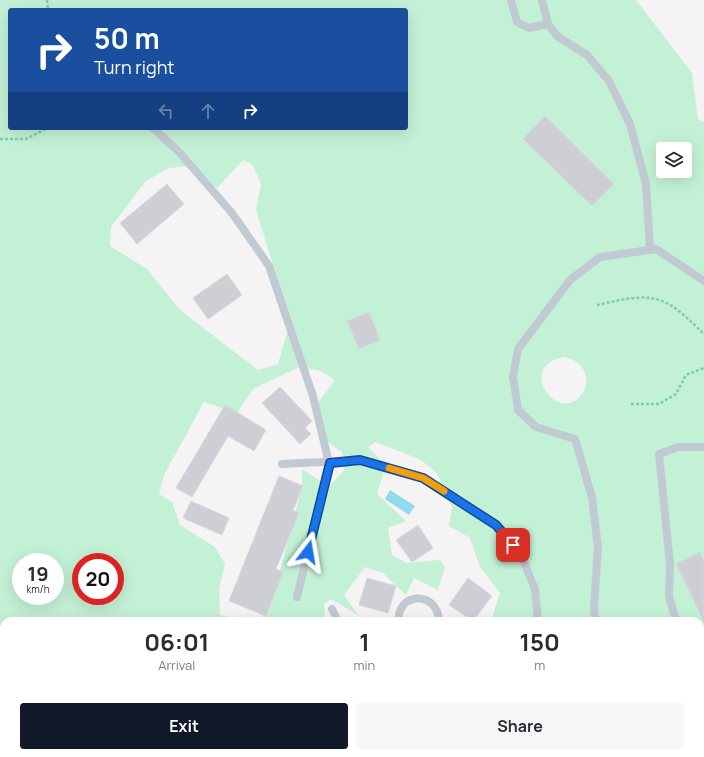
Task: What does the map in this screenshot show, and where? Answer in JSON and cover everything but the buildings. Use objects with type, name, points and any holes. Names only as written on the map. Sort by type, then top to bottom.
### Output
[{"type":"lane","points":[[511,0],[517,22],[529,28],[548,24]]},
{"type":"lane","points":[[542,0],[548,24],[557,36],[587,55],[609,81],[630,124],[646,184],[650,250]]},
{"type":"lane","points":[[155,130],[179,152],[232,213],[269,266],[313,396],[330,463],[297,597]]},
{"type":"lane","points":[[595,617],[594,606],[598,548],[592,496],[575,439],[536,427],[518,410],[513,377],[518,349],[538,325],[570,280],[600,257],[656,249],[704,282]]},
{"type":"lane","points":[[675,617],[669,596],[670,565],[659,454],[678,446],[704,447]]},
{"type":"lane","points":[[282,464],[330,463],[360,460],[423,478],[496,525],[521,555],[535,589],[538,617]]},
{"type":"lane","points":[[399,617],[403,605],[411,599],[422,598],[431,602],[438,610],[439,617]]},
{"type":"lane","points":[[332,610],[336,617]]},
{"type":"path","points":[[0,139],[26,139],[43,130]]},
{"type":"path","points":[[597,305],[640,298],[662,301],[704,334]]},
{"type":"path","points":[[631,404],[659,404],[676,394],[686,375],[704,368]]},
{"type":"green space","points":[[0,0],[636,0],[692,73],[698,119],[704,122],[704,617],[492,617],[500,593],[480,567],[470,538],[449,526],[452,507],[437,473],[421,460],[376,442],[368,447],[386,465],[377,494],[406,521],[388,528],[392,555],[406,563],[440,560],[445,567],[438,590],[414,578],[406,595],[383,573],[365,567],[344,595],[358,615],[331,599],[324,604],[325,617],[262,617],[275,590],[302,487],[302,469],[329,487],[344,470],[342,452],[325,440],[314,408],[335,380],[321,371],[299,367],[253,389],[237,413],[204,402],[164,475],[159,494],[172,502],[180,525],[215,547],[225,564],[219,589],[220,615],[230,617],[0,617]],"holes":[[[545,116],[614,184],[592,206],[523,139]],[[243,160],[253,165],[261,184],[256,210],[275,271],[276,298],[291,318],[278,364],[258,370],[180,310],[147,269],[110,246],[111,227],[145,182],[168,168],[189,166],[217,188]],[[563,357],[575,361],[586,374],[586,386],[583,392],[574,401],[564,403],[554,400],[546,392],[542,382],[542,372],[549,363]]]},
{"type":"water","points":[[390,490],[415,506],[409,515],[385,499]]},
{"type":"slow traffic","points":[[389,468],[423,478],[444,491]]},
{"type":"route","points":[[308,552],[330,463],[360,460],[423,478],[496,525],[513,545]]}]
